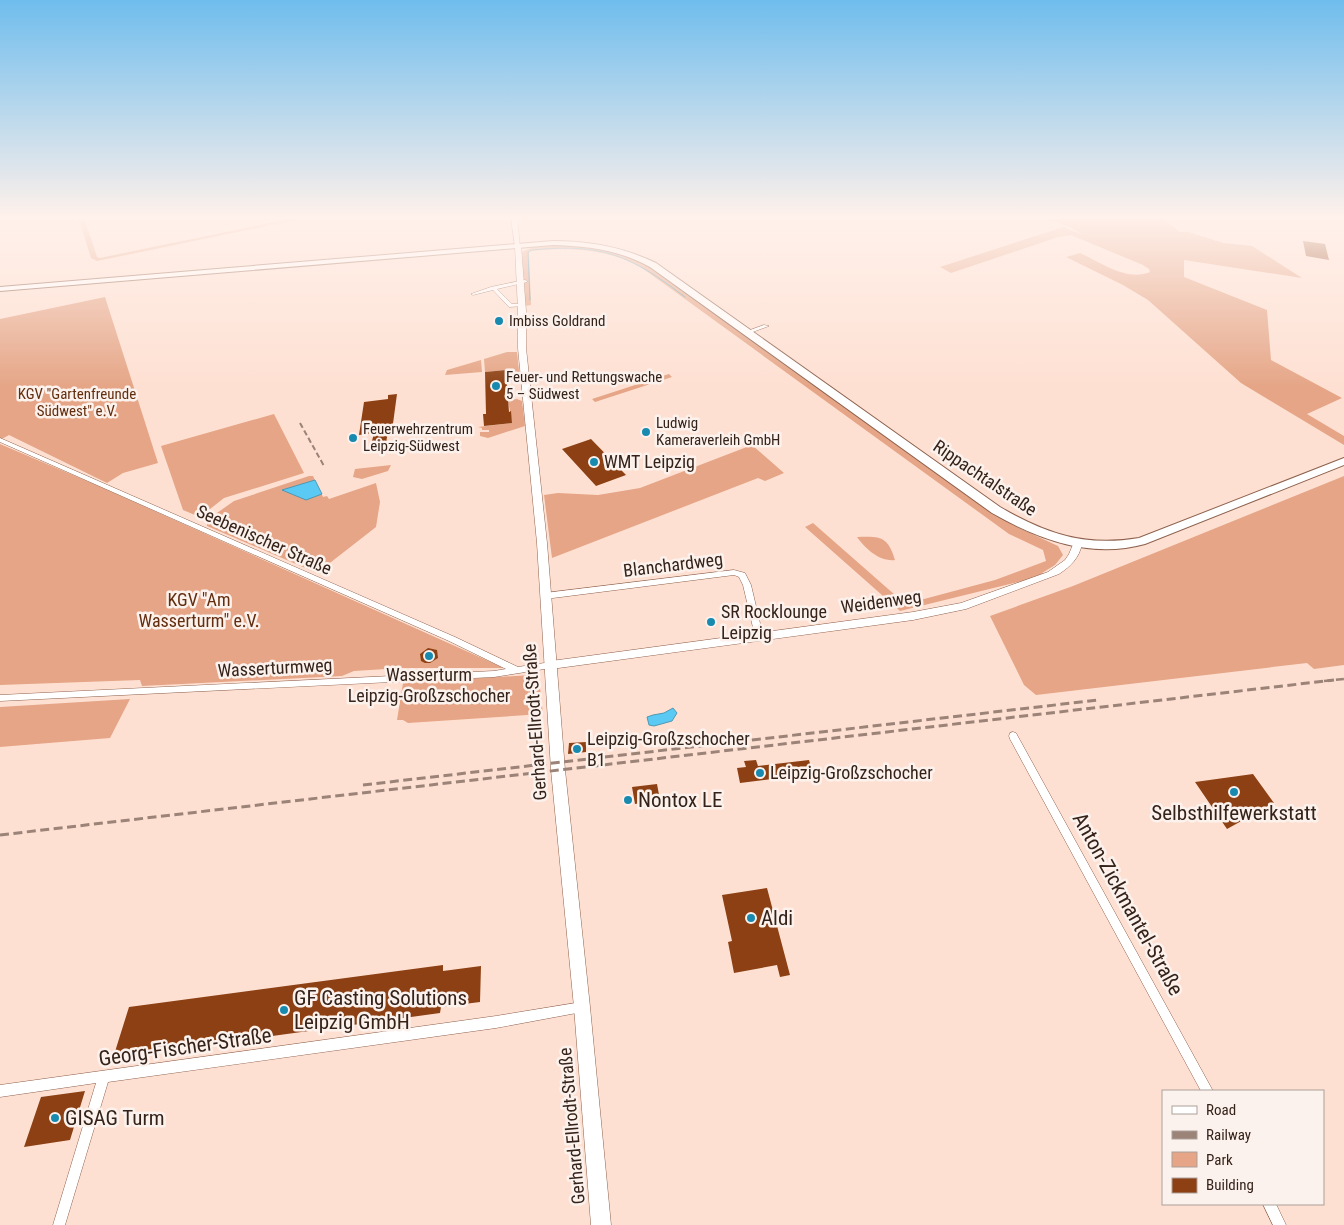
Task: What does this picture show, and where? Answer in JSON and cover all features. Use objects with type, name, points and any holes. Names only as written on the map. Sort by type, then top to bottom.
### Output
[{"type":"main road","name":"Rippachtalstraße","points":[[0,289],[179,274]]},
{"type":"main road","name":"Gerhard-Ellrodt-Straße","points":[[521,274],[522,348],[541,534],[558,770],[582,1007],[601,1225]]},
{"type":"main road","name":"Rippachtalstraße","points":[[666,274],[996,510],[1036,532],[1077,544],[1110,546],[1141,541],[1344,461]]},
{"type":"street","points":[[473,294],[522,282]]},
{"type":"street","points":[[493,288],[511,306],[522,306]]},
{"type":"street","points":[[748,332],[766,326]]},
{"type":"street","name":"Seebenischer Straße","points":[[0,440],[452,639],[516,670]]},
{"type":"street","name":"Weidenweg","points":[[551,665],[913,616],[962,606],[1063,568],[1075,554],[1077,544]]},
{"type":"street","name":"Blanchardweg","points":[[545,596],[734,572],[742,575],[747,585],[759,636]]},
{"type":"street","name":"Wasserturmweg","points":[[0,698],[494,674],[551,665]]},
{"type":"street","name":"Anton-Zickmantel-Straße","points":[[1013,736],[1206,1090]]},
{"type":"street","name":"Georg-Fischer-Straße","points":[[0,1092],[496,1022],[582,1007]]},
{"type":"street","points":[[59,1225],[104,1077]]},
{"type":"street","points":[[1270,1205],[1280,1225]]},
{"type":"green space","points":[[522,274],[530,274],[531,305],[525,306]]},
{"type":"green space","points":[[651,274],[663,274],[1013,525],[1058,546],[1063,555],[1055,565],[1042,573],[1051,574],[900,611],[805,527],[813,523],[895,595],[903,600],[913,602],[995,580],[1046,561],[1043,550],[1009,534]]},
{"type":"green space","points":[[1101,274],[1184,274],[1184,277],[1267,310],[1271,360],[1342,398],[1307,414],[1344,436],[1344,445],[1241,383],[1148,300]]},
{"type":"green space","points":[[1277,274],[1296,274],[1302,278]]},
{"type":"green space","name":"KGV \"Gartenfreunde Südwest\" e.V.","points":[[105,297],[158,463],[123,473],[107,483],[9,435],[0,440],[0,319]]},
{"type":"green space","points":[[507,352],[517,352],[520,380],[507,381],[506,370],[485,372],[484,359]]},
{"type":"green space","points":[[481,360],[482,372],[445,375],[447,370]]},
{"type":"green space","points":[[669,374],[672,377],[595,402],[592,399]]},
{"type":"green space","points":[[517,399],[522,401],[525,426],[488,438],[480,436],[480,432],[489,432],[489,430],[482,430],[482,428],[478,427],[512,423],[508,400]]},
{"type":"green space","points":[[274,414],[304,473],[224,498],[205,513],[195,515],[183,510],[161,446]]},
{"type":"green space","name":"KGV \"Am Wasserturm\" e.V.","points":[[0,444],[101,487],[504,668],[402,668],[354,671],[342,676],[142,686],[140,680],[0,685]]},
{"type":"green space","points":[[752,445],[784,473],[765,481],[758,478],[552,558],[544,495],[558,493],[598,495],[640,488]]},
{"type":"green space","points":[[391,465],[388,471],[362,479],[353,477],[355,469]]},
{"type":"green space","points":[[313,476],[323,497],[327,496],[329,499],[376,483],[380,502],[376,527],[317,573],[207,526],[207,520],[234,501]]},
{"type":"green space","points":[[1344,476],[1344,665],[1314,669],[1307,663],[1036,695],[1024,685],[990,616],[1073,586]]},
{"type":"green space","points":[[857,537],[882,539],[889,546],[895,560],[878,557],[868,550]]},
{"type":"green space","points":[[531,675],[539,679],[543,714],[408,723],[403,720],[397,720],[403,683]]},
{"type":"green space","points":[[130,699],[110,738],[0,747],[0,707]]},
{"type":"water","points":[[315,480],[322,494],[306,500],[282,490]]},
{"type":"water","points":[[673,708],[677,713],[672,721],[654,726],[649,725],[647,717],[664,713]]},
{"type":"building","points":[[506,370],[509,412],[511,411],[512,423],[484,426],[483,414],[486,414],[485,372]]},
{"type":"building","points":[[397,394],[392,431],[388,432],[385,448],[370,449],[374,433],[359,435],[364,402],[388,399],[388,395]]},
{"type":"building","name":"WMT Leipzig","points":[[591,439],[626,475],[596,486],[562,449]]},
{"type":"building","name":"Wasserturm Leipzig-Großzschocher","points":[[428,648],[437,650],[438,658],[430,663],[425,663],[421,661],[420,654]]},
{"type":"building","name":"Leipzig-Großzschocher B1","points":[[586,742],[586,752],[568,754],[569,743]]},
{"type":"building","name":"Leipzig-Großzschocher","points":[[756,760],[758,766],[809,760],[813,774],[740,783],[737,768],[746,767],[744,761]]},
{"type":"building","name":"Selbsthilfewerkstatt","points":[[1253,774],[1274,803],[1227,829],[1195,782]]},
{"type":"building","points":[[657,784],[660,800],[635,804],[632,787]]},
{"type":"building","name":"Aldi","points":[[767,888],[790,975],[780,977],[777,965],[734,973],[728,942],[732,941],[722,895]]},
{"type":"building","name":"GF Casting Solutions Leipzig GmbH","points":[[443,965],[443,971],[481,966],[480,1002],[441,1007],[440,1013],[113,1058],[129,1007]]},
{"type":"building","name":"GISAG Turm","points":[[85,1091],[70,1140],[24,1147],[41,1097]]},
{"type":"waterway","points":[[529,274],[530,300]]},
{"type":"waterway","points":[[653,274],[685,297]]},
{"type":"railway","points":[[300,423],[324,466]]},
{"type":"railway","points":[[1334,680],[1344,679]]},
{"type":"railway","points":[[0,835],[1334,680]]},
{"type":"railway","points":[[1324,681],[1334,680]]},
{"type":"railway","points":[[363,785],[1098,700]]},
{"type":"place","name":"Imbiss Goldrand","points":[[499,321]]},
{"type":"place","name":"Feuer- und Rettungswache 5 – Südwest","points":[[496,386]]},
{"type":"place","name":"Ludwig Kameraverleih GmbH","points":[[646,432]]},
{"type":"place","name":"Feuerwehrzentrum Leipzig-Südwest","points":[[353,438]]},
{"type":"place","name":"WMT Leipzig","points":[[594,462]]},
{"type":"place","name":"SR Rocklounge Leipzig","points":[[711,622]]},
{"type":"place","name":"Wasserturm Leipzig-Großzschocher","points":[[429,656]]},
{"type":"place","name":"Leipzig-Großzschocher B1","points":[[577,749]]},
{"type":"place","name":"Leipzig-Großzschocher","points":[[760,773]]},
{"type":"place","name":"Selbsthilfewerkstatt","points":[[1234,792]]},
{"type":"place","name":"Nontox LE","points":[[628,800]]},
{"type":"place","name":"Aldi","points":[[751,918]]},
{"type":"place","name":"GF Casting Solutions Leipzig GmbH","points":[[284,1010]]},
{"type":"place","name":"GISAG Turm","points":[[55,1118]]}]
